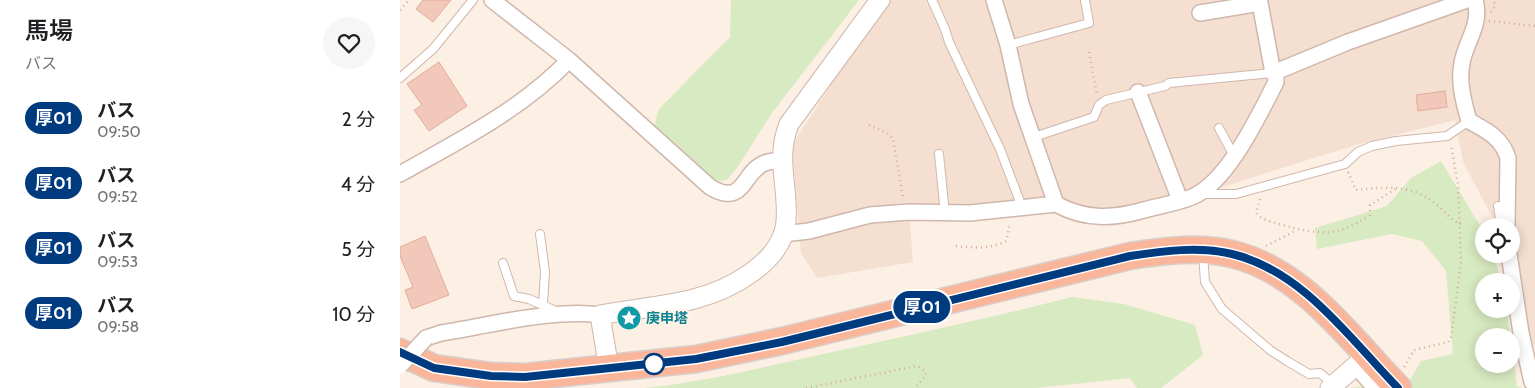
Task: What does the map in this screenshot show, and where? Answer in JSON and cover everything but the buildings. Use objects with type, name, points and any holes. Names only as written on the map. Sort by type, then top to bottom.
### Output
[{"type":"highway","points":[[400,352],[434,368],[491,376],[525,377],[696,359],[782,342],[1130,256],[1176,250],[1230,253],[1251,259],[1288,280],[1315,302],[1362,361],[1389,387]]},
{"type":"street","points":[[492,0],[569,60],[718,192],[728,193],[740,189],[759,167],[765,163],[782,160]]},
{"type":"street","points":[[400,366],[426,338],[441,333],[559,315],[587,313],[600,315],[694,299],[714,292],[759,266],[773,252],[783,234],[786,205],[782,143],[790,124],[880,0]]},
{"type":"street","points":[[994,0],[1008,45],[1031,138],[1056,204]]},
{"type":"street","points":[[1272,73],[1348,42],[1467,0]]},
{"type":"street","points":[[1475,0],[1478,10],[1478,21],[1462,64],[1460,80],[1469,122],[1498,139],[1505,148],[1508,158],[1507,218]]},
{"type":"street","points":[[783,234],[809,231],[870,215],[903,212],[944,214],[1056,204],[1085,215],[1110,218],[1200,193],[1243,146],[1276,82],[1276,76],[1272,73],[1260,3],[1200,13]]},
{"type":"street","points":[[400,174],[507,113],[540,88],[569,60]]},
{"type":"street","points":[[1138,92],[1180,200]]},
{"type":"street","points":[[1510,263],[1519,324],[1532,380]]},
{"type":"street","points":[[600,315],[609,369]]},
{"type":"street","points":[[1332,387],[1362,361]]},
{"type":"lane","points":[[400,78],[433,49],[473,0]]},
{"type":"lane","points":[[932,0],[945,29],[948,42],[1000,149],[1014,208]]},
{"type":"lane","points":[[1008,45],[1089,23],[1085,0]]},
{"type":"lane","points":[[1031,138],[1094,117],[1099,105],[1112,97],[1169,83],[1272,73]]},
{"type":"lane","points":[[1200,193],[1202,195],[1236,194],[1345,164],[1358,152],[1372,146],[1396,141],[1447,136],[1469,122]]},
{"type":"lane","points":[[1219,128],[1234,156]]},
{"type":"lane","points":[[939,154],[944,214]]},
{"type":"lane","points":[[1498,206],[1499,218]]},
{"type":"lane","points":[[540,234],[545,272],[542,304]]},
{"type":"lane","points":[[1203,251],[1205,282],[1212,296],[1222,309],[1270,350],[1309,374],[1320,373],[1332,387]]},
{"type":"lane","points":[[503,263],[514,296],[542,304],[558,311],[559,315]]},
{"type":"path","points":[[400,10],[409,0]]},
{"type":"path","points":[[1494,0],[1495,6],[1488,21],[1535,26]]},
{"type":"path","points":[[1089,52],[1099,105]]},
{"type":"path","points":[[869,125],[887,133],[893,139],[903,189],[903,212]]},
{"type":"path","points":[[1389,387],[1414,350],[1448,342],[1451,338],[1461,263],[1461,224],[1458,185],[1450,139],[1447,136]]},
{"type":"path","points":[[1345,164],[1356,190],[1397,188],[1423,195],[1461,224]]},
{"type":"path","points":[[1245,191],[1260,199],[1256,212],[1263,219],[1319,233],[1351,227],[1370,215],[1370,205],[1397,188]]},
{"type":"path","points":[[956,246],[970,248],[999,245],[1006,241],[1014,208]]},
{"type":"path","points":[[806,388],[917,366],[925,371],[926,375],[915,388]]},
{"type":"shaded area","points":[[886,0],[1535,0],[1535,345],[1528,345],[1520,302],[1520,273],[1515,273],[1513,263],[1520,263],[1520,218],[1493,218],[1463,162],[1455,120],[1352,146],[1241,181],[1139,217],[1056,204],[909,212],[913,262],[817,278],[801,253],[792,145]]},
{"type":"green space","points":[[731,0],[859,0],[772,113],[737,168],[727,180],[715,181],[699,173],[654,127],[659,109],[730,37]]},
{"type":"green space","points":[[1441,161],[1476,218],[1475,263],[1496,263],[1499,273],[1475,273],[1475,318],[1508,318],[1510,328],[1475,328],[1475,373],[1515,373],[1517,387],[1524,388],[1350,388],[1410,380],[1421,361],[1453,354],[1446,271],[1422,241],[1392,234],[1317,249],[1315,228],[1387,206],[1411,178]]},
{"type":"green space","points":[[1072,297],[1124,304],[1195,325],[1203,355],[1161,388],[1137,388],[1130,378],[1036,388],[644,388],[736,373]]},
{"type":"bus line","name":"厚01","points":[[400,352],[434,368],[491,376],[525,377],[696,359],[782,342],[1130,256],[1176,250],[1230,253],[1251,259],[1263,265],[1295,285],[1315,302],[1398,388]]},
{"type":"place","name":"庚申塔","points":[[629,318]]}]
